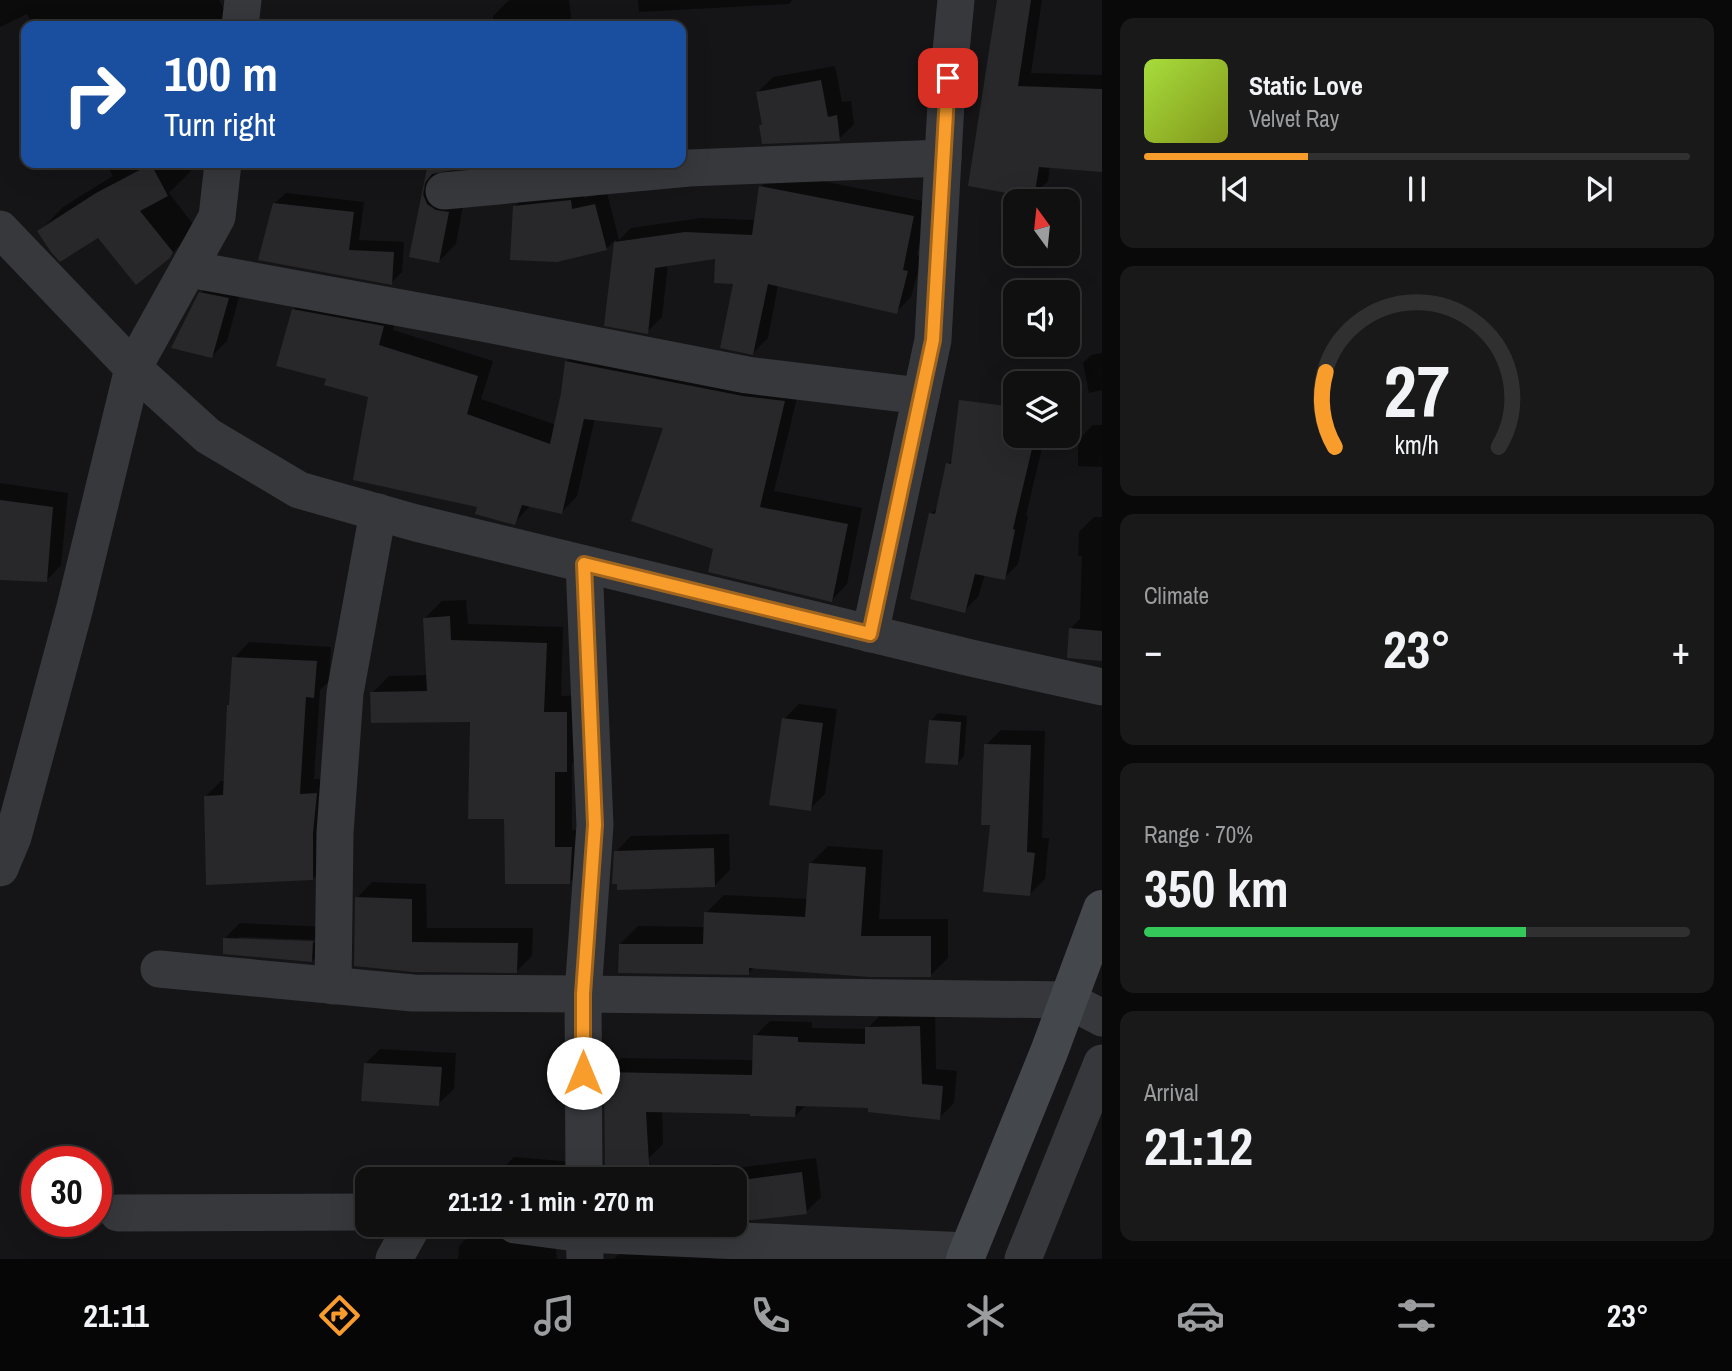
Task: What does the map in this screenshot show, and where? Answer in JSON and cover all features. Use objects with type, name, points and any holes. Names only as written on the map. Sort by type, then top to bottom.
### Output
[{"type":"street","points":[[241,21],[243,0]]},
{"type":"street","points":[[870,634],[933,340],[943,158],[956,0]]},
{"type":"street","points":[[444,191],[689,168],[943,158]]},
{"type":"street","points":[[0,868],[13,837],[71,620],[133,368],[218,217],[223,168]]},
{"type":"street","points":[[0,229],[133,368],[208,436],[299,490],[584,564],[1102,687]]},
{"type":"street","points":[[189,269],[472,320],[747,375],[920,396]]},
{"type":"street","points":[[333,986],[335,833],[345,692],[378,512]]},
{"type":"street","points":[[584,564],[595,825],[583,994],[584,1167]]},
{"type":"street","points":[[585,1239],[966,1255],[1102,909]]},
{"type":"street","points":[[159,970],[412,993],[1068,1000],[1102,1018]]},
{"type":"street","points":[[1099,1071],[1102,1120]]},
{"type":"street","points":[[1023,1259],[1099,1071]]},
{"type":"street","points":[[118,1213],[355,1212]]},
{"type":"street","points":[[394,1259],[406,1237]]},
{"type":"building","points":[[997,0],[1031,0],[1018,86],[1102,89],[1102,172],[1039,167],[1035,189],[1003,189],[1003,192],[968,186]]},
{"type":"building","points":[[821,80],[828,117],[837,115],[840,141],[762,144],[759,125],[762,125],[756,92]]},
{"type":"building","points":[[143,168],[153,168],[168,196],[140,211],[173,252],[170,258],[136,285],[98,238],[60,262],[37,231],[96,193]]},
{"type":"building","points":[[427,168],[458,168],[432,174],[425,183],[423,194],[427,204],[436,210],[449,212],[439,263],[409,257]]},
{"type":"building","points":[[759,186],[914,216],[903,270],[908,271],[897,314],[768,284],[753,355],[720,348],[733,284],[714,283],[715,259],[655,268],[648,334],[604,326],[614,242],[685,232],[752,235]]},
{"type":"building","points":[[571,200],[572,209],[595,204],[607,250],[557,262],[510,260],[513,206]]},
{"type":"building","points":[[273,203],[354,212],[349,250],[394,252],[392,285],[258,260]]},
{"type":"building","points":[[199,292],[229,298],[212,358],[171,348]]},
{"type":"building","points":[[292,309],[384,326],[379,345],[478,376],[467,414],[550,444],[565,361],[743,396],[785,401],[760,507],[848,524],[832,602],[708,572],[713,549],[631,521],[663,428],[584,419],[562,514],[522,505],[515,525],[475,514],[477,507],[353,480],[368,397],[324,385],[326,379],[276,366]]},
{"type":"building","points":[[959,400],[1003,406],[1003,448],[1032,448],[1013,529],[1015,530],[1005,580],[975,574],[965,613],[910,599],[929,513],[935,514],[946,463],[951,464]]},
{"type":"building","points":[[0,500],[53,507],[47,582],[0,580]]},
{"type":"building","points":[[450,616],[451,640],[547,643],[544,712],[567,712],[567,772],[555,772],[555,847],[572,847],[570,884],[505,884],[504,819],[468,819],[470,722],[371,723],[370,692],[427,691],[423,618]]},
{"type":"building","points":[[1069,628],[1102,631],[1102,661],[1067,658]]},
{"type":"building","points":[[232,657],[317,661],[314,698],[306,697],[300,794],[317,793],[313,833],[313,880],[206,885],[204,796],[223,795]]},
{"type":"building","points":[[782,718],[823,723],[811,811],[769,805]]},
{"type":"building","points":[[929,720],[961,722],[958,765],[925,763]]},
{"type":"building","points":[[984,744],[1031,745],[1027,852],[1035,853],[1030,896],[983,892],[990,825],[981,825]]},
{"type":"building","points":[[714,848],[715,887],[617,890],[617,884],[612,884],[614,851]]},
{"type":"building","points":[[809,863],[866,867],[861,936],[931,936],[931,977],[869,977],[749,968],[749,975],[618,973],[619,944],[703,944],[704,912],[805,917]]},
{"type":"building","points":[[355,897],[412,899],[412,942],[518,943],[517,973],[414,972],[354,966]]},
{"type":"building","points":[[223,938],[313,941],[312,962],[223,954]]},
{"type":"building","points":[[920,1026],[922,1084],[943,1086],[940,1120],[868,1112],[868,1108],[796,1106],[795,1117],[646,1112],[649,1167],[605,1167],[604,1072],[752,1075],[753,1035],[798,1037],[798,1042],[865,1044],[865,1027]]},
{"type":"building","points":[[364,1063],[442,1067],[439,1106],[361,1101]]},
{"type":"building","points":[[802,1172],[807,1214],[747,1220],[747,1179]]},
{"type":"route","points":[[583,1073],[583,994],[595,825],[584,564],[870,634],[933,340],[948,78]]}]
